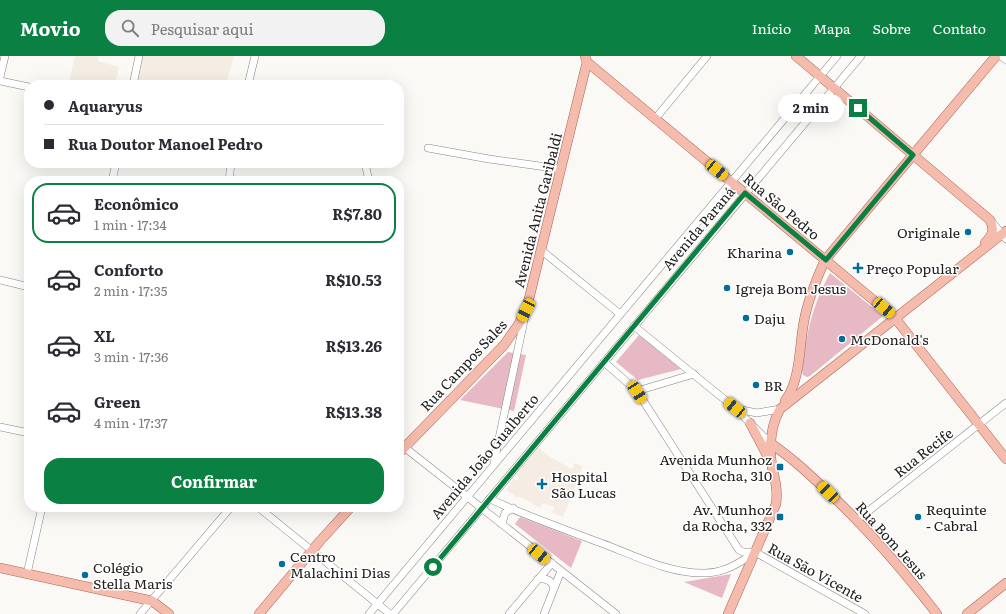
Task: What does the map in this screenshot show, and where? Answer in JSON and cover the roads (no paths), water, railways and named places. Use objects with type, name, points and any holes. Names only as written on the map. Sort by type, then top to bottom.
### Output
[{"type":"main road","points":[[796,56],[990,220],[993,226],[993,233],[965,263]]},
{"type":"main road","points":[[728,614],[754,552],[774,512],[777,488],[772,466],[770,443],[772,427],[780,409],[787,400],[794,385],[807,307],[814,285],[826,260],[996,56]]},
{"type":"main road","name":"Rua São Pedro","points":[[587,58],[655,119],[895,318],[1006,459]]},
{"type":"main road","name":"Avenida Anita Garibaldi","points":[[526,310],[587,58]]},
{"type":"main road","points":[[780,409],[965,263],[1005,235]]},
{"type":"main road","name":"Rua Campos Sales","points":[[404,445],[504,345],[518,325],[526,310]]},
{"type":"main road","points":[[750,423],[772,466]]},
{"type":"main road","name":"Rua Bom Jesus","points":[[770,443],[794,461],[856,520],[898,566],[937,614]]},
{"type":"main road","points":[[259,614],[347,512]]},
{"type":"main road","points":[[0,568],[152,601],[169,614]]},
{"type":"main road","points":[[966,614],[1006,583]]},
{"type":"street","points":[[0,77],[5,56]]},
{"type":"street","points":[[134,80],[139,56]]},
{"type":"street","points":[[249,80],[255,56]]},
{"type":"street","points":[[655,119],[707,56]]},
{"type":"street","name":"Avenida Paraná","points":[[620,314],[837,56]]},
{"type":"street","name":"Avenida Paraná","points":[[634,326],[861,56]]},
{"type":"street","points":[[1001,56],[1006,60]]},
{"type":"street","points":[[0,81],[24,86]]},
{"type":"street","points":[[428,148],[489,159],[561,168]]},
{"type":"street","points":[[990,220],[1005,235]]},
{"type":"street","points":[[541,250],[620,314]]},
{"type":"street","points":[[0,280],[24,286]]},
{"type":"street","name":"Avenida Anita Garibaldi","points":[[494,464],[526,310]]},
{"type":"street","name":"Avenida João Gualberto","points":[[369,614],[620,314]]},
{"type":"street","points":[[394,614],[634,326]]},
{"type":"street","name":"Rua Bom Jesus","points":[[634,326],[735,408],[770,443]]},
{"type":"street","name":"Rua São Vicente","points":[[604,362],[637,392],[739,550],[743,552],[754,552],[865,614]]},
{"type":"street","points":[[637,392],[694,374]]},
{"type":"street","name":"Rua Recife","points":[[856,520],[1006,403]]},
{"type":"street","name":"Rua Bom Jesus","points":[[735,408],[751,413],[780,409]]},
{"type":"street","points":[[0,427],[24,433]]},
{"type":"street","points":[[404,450],[467,496],[616,614]]},
{"type":"street","points":[[490,499],[659,565],[682,572],[706,574],[721,571],[733,567],[754,552]]},
{"type":"street","points":[[502,524],[505,513],[513,508]]},
{"type":"street","points":[[27,574],[41,512]]},
{"type":"street","points":[[140,614],[227,512]]},
{"type":"street","points":[[264,512],[390,614]]},
{"type":"street","points":[[509,614],[552,564]]},
{"type":"street","points":[[544,614],[561,571]]},
{"type":"street","points":[[538,579],[546,579],[550,581],[554,584],[554,588]]},
{"type":"place","name":"Originale","points":[[968,232]]},
{"type":"place","name":"Kharina","points":[[790,252]]},
{"type":"place","name":"Preço Popular","points":[[858,268]]},
{"type":"place","name":"Igreja Bom Jesus","points":[[727,288]]},
{"type":"place","name":"Daju","points":[[746,318]]},
{"type":"place","name":"McDonald's","points":[[842,339]]},
{"type":"place","name":"BR","points":[[756,385]]},
{"type":"place","name":"Avenida Munhoz Da Rocha, 310","points":[[780,467]]},
{"type":"place","name":"Hospital São Lucas","points":[[542,484]]},
{"type":"place","name":"Av. Munhoz da Rocha, 332","points":[[780,517]]},
{"type":"place","name":"Requinte - Cabral","points":[[918,517]]},
{"type":"place","name":"Centro Malachini Dias","points":[[282,564]]},
{"type":"place","name":"Colégio Stella Maris","points":[[85,575]]}]
